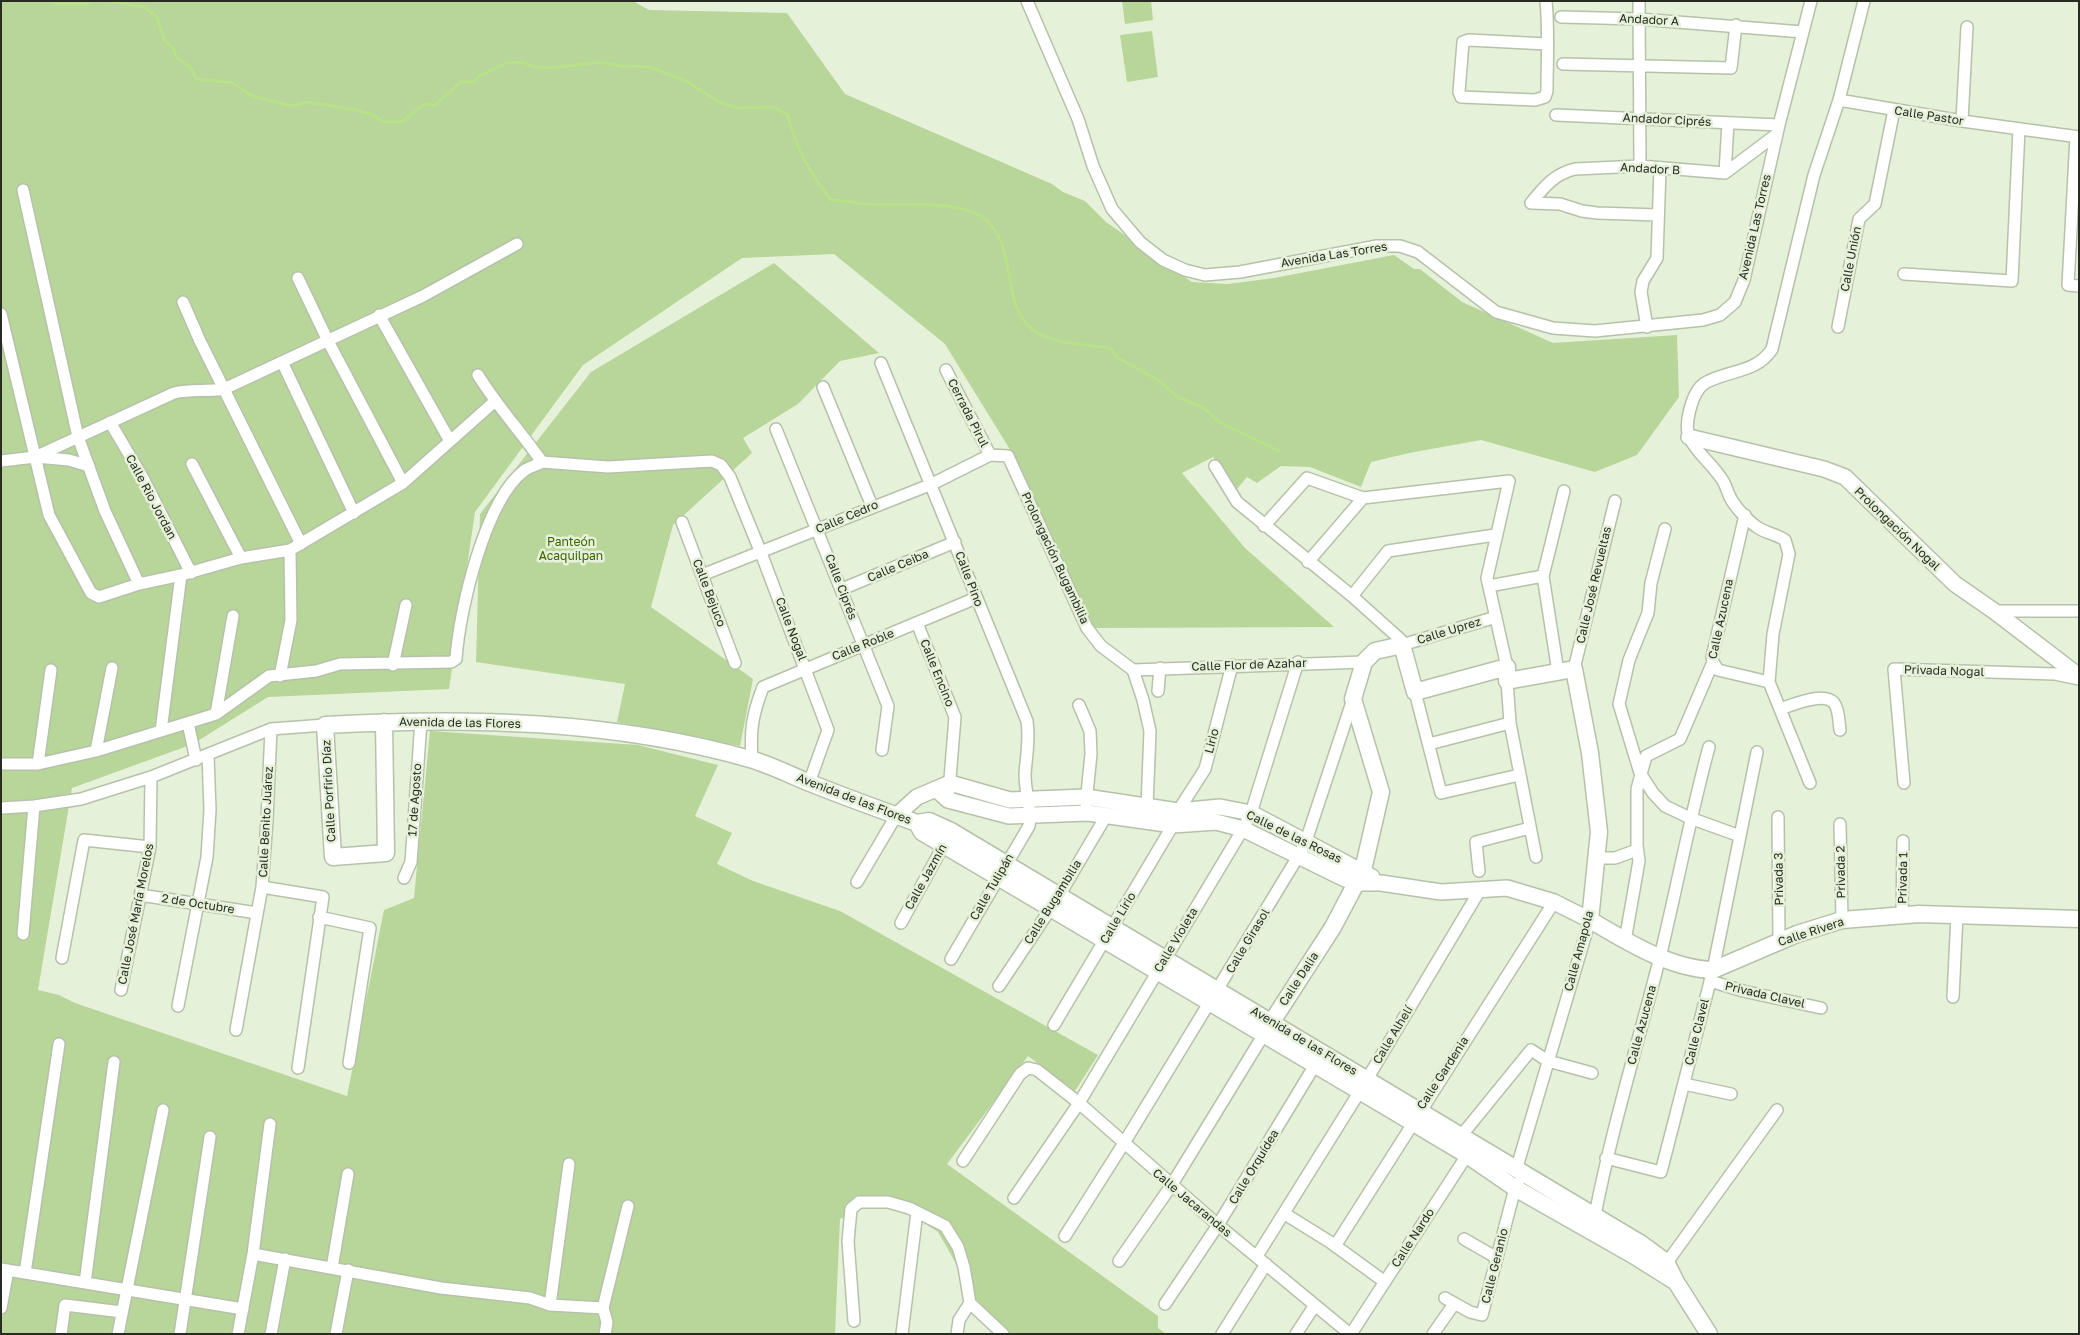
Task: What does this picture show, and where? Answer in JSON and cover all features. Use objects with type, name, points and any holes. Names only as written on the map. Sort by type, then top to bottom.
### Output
[{"type":"main road","points":[[1364,662],[1375,651],[1402,645],[1415,692],[1507,674],[1558,672],[1574,669]]},
{"type":"main road","name":"Calle Girasol","points":[[1353,698],[1364,662]]},
{"type":"main road","name":"Calle Amapola","points":[[1574,669],[1590,753],[1599,832],[1590,920]]},
{"type":"main road","name":"Calle Dalia","points":[[1267,1028],[1333,927],[1360,877],[1382,792],[1353,698]]},
{"type":"main road","name":"Avenida de las Flores","points":[[325,726],[421,721],[515,723],[637,734],[691,744],[752,760],[917,823],[922,832],[948,838],[1109,932],[1166,958],[1214,995],[1318,1059],[1468,1145],[1522,1170],[1567,1207],[1663,1267]]},
{"type":"main road","name":"Calle Porfirio Díaz","points":[[325,726],[333,857],[386,853],[384,722]]},
{"type":"main road","name":"Calle Rivera","points":[[1712,976],[1779,941],[1842,920],[1902,915],[2079,919]]},
{"type":"main road","points":[[1590,920],[1625,941],[1712,976]]},
{"type":"main road","name":"Avenida de las Flores","points":[[1109,932],[1157,972],[1214,995]]},
{"type":"main road","name":"Avenida de las Flores","points":[[1468,1145],[1514,1188],[1595,1215],[1640,1242],[1676,1282],[1709,1334]]},
{"type":"street","name":"Avenida Las Torres","points":[[1027,1],[1078,119],[1092,166],[1112,209],[1140,242],[1163,260],[1185,270],[1206,275],[1240,272],[1377,246],[1400,246],[1418,252],[1496,312],[1553,328],[1595,331],[1703,320],[1720,315],[1735,302],[1744,280],[1778,130],[1811,1]]},
{"type":"street","points":[[1546,1],[1547,44],[1547,91],[1545,97],[1541,100],[1461,96],[1459,92],[1463,42],[1469,40],[1547,44]]},
{"type":"street","points":[[1640,1],[1640,166]]},
{"type":"street","points":[[1810,782],[1770,682],[1773,634],[1789,554],[1785,540],[1758,528],[1731,499],[1724,482],[1713,465],[1701,455],[1689,438],[1690,409],[1697,391],[1705,384],[1754,366],[1766,358],[1772,349],[1814,175],[1839,100],[1864,1]]},
{"type":"street","name":"Andador A","points":[[1561,17],[1639,19],[1736,25],[1803,32]]},
{"type":"street","points":[[1563,64],[1731,68],[1736,25]]},
{"type":"street","points":[[1962,121],[1967,27]]},
{"type":"street","name":"Calle Pastor","points":[[1839,100],[1962,121],[2077,137]]},
{"type":"street","name":"Calle Unión","points":[[1838,327],[1859,219],[1874,204],[1894,110]]},
{"type":"street","name":"Andador Ciprés","points":[[1556,115],[1728,123],[1778,130]]},
{"type":"street","points":[[1725,173],[1728,123]]},
{"type":"street","points":[[1904,274],[2012,281],[2019,129]]},
{"type":"street","points":[[1725,173],[1778,130]]},
{"type":"street","points":[[2077,137],[2075,216],[2068,285],[2079,286]]},
{"type":"street","name":"Andador B","points":[[1658,215],[1582,211],[1560,204],[1531,203],[1548,181],[1575,169],[1640,166],[1725,173]]},
{"type":"street","points":[[1647,327],[1641,292],[1643,281],[1656,258],[1660,168]]},
{"type":"street","points":[[23,190],[78,437],[105,511],[139,584]]},
{"type":"street","points":[[35,457],[174,393],[187,390],[208,392],[224,389],[284,364],[379,315],[423,296],[517,244]]},
{"type":"street","points":[[298,278],[328,341],[403,483]]},
{"type":"street","points":[[183,302],[301,544]]},
{"type":"street","points":[[1,314],[49,515],[91,593],[99,597],[139,584],[186,574],[241,558],[290,550],[403,483],[494,402]]},
{"type":"street","points":[[379,315],[450,441]]},
{"type":"street","name":"Calle Pino","points":[[881,363],[932,484],[976,598],[1027,721],[1029,734],[1025,777],[1029,808]]},
{"type":"street","points":[[284,364],[354,513]]},
{"type":"street","name":"Cerrada Pirul","points":[[946,370],[990,455]]},
{"type":"street","points":[[1,764],[38,764],[96,750],[216,714],[269,676],[316,671],[340,664],[451,662],[456,659],[470,576],[496,509],[524,470],[542,462],[507,414],[494,402],[478,376]]},
{"type":"street","points":[[824,386],[872,506]]},
{"type":"street","name":"Calle Rio Jordan","points":[[110,422],[144,480],[186,574]]},
{"type":"street","name":"Calle Ciprés","points":[[776,428],[819,530],[888,706],[882,750]]},
{"type":"street","name":"Prolongación Nogal","points":[[1689,438],[1824,469],[1845,477],[1955,584],[1994,611],[2079,678]]},
{"type":"street","name":"Calle Cedro","points":[[702,575],[819,530],[872,506],[932,484],[990,455]]},
{"type":"street","name":"Prolongación Bugambilia","points":[[990,455],[1008,456],[1087,628],[1101,646],[1133,670]]},
{"type":"street","points":[[1,462],[35,457],[69,460],[89,466]]},
{"type":"street","name":"Calle Nogal","points":[[542,462],[608,467],[712,461],[721,464],[730,477],[761,553],[828,730],[809,783]]},
{"type":"street","points":[[192,464],[241,558]]},
{"type":"street","points":[[1215,466],[1237,502],[1308,562],[1352,596],[1401,640],[1402,645]]},
{"type":"street","points":[[1264,526],[1307,478],[1363,498],[1509,482],[1495,535],[1487,578],[1507,674],[1510,723],[1536,857]]},
{"type":"street","points":[[1558,672],[1543,576],[1564,491]]},
{"type":"street","points":[[1308,562],[1363,498]]},
{"type":"street","name":"Calle José Revueltas","points":[[1574,669],[1615,501]]},
{"type":"street","name":"Calle Azucena","points":[[1625,941],[1640,862],[1637,850],[1637,789],[1640,772],[1646,756],[1680,739],[1713,662],[1712,657],[1745,515]]},
{"type":"street","name":"Calle Bejuco","points":[[682,522],[735,663]]},
{"type":"street","points":[[1665,529],[1651,583],[1648,613],[1628,660],[1619,704],[1640,772],[1653,793],[1665,806],[1690,818],[1740,836]]},
{"type":"street","points":[[1352,596],[1388,551],[1495,535]]},
{"type":"street","name":"Calle Ceiba","points":[[842,589],[954,542]]},
{"type":"street","points":[[280,676],[291,620],[290,550]]},
{"type":"street","points":[[161,731],[186,574]]},
{"type":"street","points":[[1489,586],[1543,576]]},
{"type":"street","name":"Calle Roble","points":[[752,760],[750,732],[755,708],[763,687],[976,598]]},
{"type":"street","points":[[393,664],[406,605]]},
{"type":"street","points":[[1994,611],[2079,611]]},
{"type":"street","points":[[216,714],[233,616]]},
{"type":"street","name":"Calle Uprez","points":[[1402,645],[1496,617]]},
{"type":"street","name":"Calle Encino","points":[[917,623],[955,717],[945,791]]},
{"type":"street","name":"Calle Flor de Azahar","points":[[1133,670],[1298,662],[1364,662]]},
{"type":"street","name":"Calle Violeta","points":[[1014,1198],[1079,1103],[1243,829],[1251,813],[1298,662]]},
{"type":"street","points":[[1713,662],[1718,670],[1770,682]]},
{"type":"street","name":"Lirio","points":[[1178,811],[1204,769],[1232,665]]},
{"type":"street","points":[[96,750],[112,668]]},
{"type":"street","points":[[1158,691],[1160,668]]},
{"type":"street","name":"Privada Nogal","points":[[1904,783],[1894,669],[2055,674],[2079,678]]},
{"type":"street","points":[[38,764],[51,670]]},
{"type":"street","points":[[1133,670],[1150,731],[1150,769],[1147,806]]},
{"type":"street","points":[[1415,692],[1442,793],[1519,775]]},
{"type":"street","name":"Calle Girasol","points":[[1065,1236],[1124,1143],[1299,855],[1306,841],[1353,698]]},
{"type":"street","points":[[1780,709],[1808,700],[1826,699],[1833,701],[1836,706],[1840,730]]},
{"type":"street","points":[[1079,705],[1090,731],[1091,754],[1086,797],[1088,813]]},
{"type":"street","name":"17 de Agosto","points":[[404,878],[411,862],[421,721]]},
{"type":"street","points":[[188,723],[196,760]]},
{"type":"street","points":[[1429,744],[1510,723]]},
{"type":"street","name":"Avenida de las Flores","points":[[1,808],[34,806],[81,799],[151,777],[271,729],[325,726]]},
{"type":"street","name":"Calle Benito Juárez","points":[[236,1030],[262,888],[271,729]]},
{"type":"street","name":"Calle Azucena","points":[[1595,1215],[1606,1158],[1660,956],[1690,818],[1709,747]]},
{"type":"street","name":"Calle Clavel","points":[[1606,1158],[1661,1172],[1712,976],[1757,752]]},
{"type":"street","points":[[178,1006],[198,903],[208,838],[210,810],[208,755]]},
{"type":"street","name":"Calle José María Morelos","points":[[121,990],[150,846],[151,777]]},
{"type":"street","points":[[857,882],[896,816],[917,797],[928,791],[945,791]]},
{"type":"street","name":"Calle de las Rosas","points":[[945,791],[1009,816],[1029,808],[1086,797],[1178,811],[1220,807],[1251,813],[1306,841],[1360,877],[1381,883],[1441,892],[1507,888],[1554,902],[1590,920]]},
{"type":"street","points":[[23,934],[34,806]]},
{"type":"street","name":"Calle de las Rosas","points":[[1029,808],[1088,813],[1173,825],[1216,822],[1243,829],[1345,879],[1360,877]]},
{"type":"street","name":"Calle Tulipán","points":[[951,959],[1002,869],[1029,826],[1029,808]]},
{"type":"street","name":"Calle Lirio","points":[[1054,1025],[1173,825],[1178,811]]},
{"type":"street","name":"Calle Bugambilia","points":[[999,986],[1056,901],[1106,816]]},
{"type":"street","name":"Privada 3","points":[[1778,817],[1779,941]]},
{"type":"street","name":"Privada 2","points":[[1840,824],[1842,920]]},
{"type":"street","points":[[1480,871],[1476,842],[1530,828]]},
{"type":"street","name":"Calle Jazmín","points":[[901,923],[948,838]]},
{"type":"street","points":[[62,958],[84,840],[150,846]]},
{"type":"street","name":"Privada 1","points":[[1902,915],[1903,841]]},
{"type":"street","points":[[1596,858],[1615,858],[1637,850]]},
{"type":"street","points":[[262,888],[323,897],[298,1068]]},
{"type":"street","name":"Calle Alhelí","points":[[1222,1334],[1285,1214],[1480,890]]},
{"type":"street","name":"2 de Octubre","points":[[140,894],[257,913]]},
{"type":"street","name":"Calle Gardenia","points":[[1335,1246],[1554,902]]},
{"type":"street","points":[[1952,997],[1957,915]]},
{"type":"street","points":[[319,917],[370,928],[348,1063]]},
{"type":"street","name":"Calle Amapola","points":[[1522,1170],[1548,1061],[1590,920]]},
{"type":"street","name":"Privada Clavel","points":[[1712,976],[1744,991],[1821,1008]]},
{"type":"street","name":"Calle Dalia","points":[[1120,1261],[1171,1186],[1267,1028]]},
{"type":"street","points":[[25,1273],[59,1044]]},
{"type":"street","name":"Calle Nardo","points":[[1350,1334],[1385,1282],[1468,1145],[1531,1050],[1548,1061]]},
{"type":"street","name":"Calle Orquídea","points":[[1165,1304],[1218,1225],[1318,1059]]},
{"type":"street","points":[[1548,1061],[1592,1073]]},
{"type":"street","points":[[85,1283],[114,1062]]},
{"type":"street","name":"Calle Jacarandas","points":[[963,1161],[1020,1074],[1028,1068],[1036,1070],[1079,1103],[1171,1186],[1350,1334]]},
{"type":"street","points":[[1684,1084],[1731,1094]]},
{"type":"street","points":[[118,1334],[163,1110]]},
{"type":"street","points":[[1663,1267],[1777,1110]]},
{"type":"street","points":[[238,1334],[253,1254],[270,1124]]},
{"type":"street","points":[[180,1334],[187,1300],[210,1137]]},
{"type":"street","points":[[550,1305],[569,1164]]},
{"type":"street","points":[[1514,1188],[1522,1170]]},
{"type":"street","points":[[332,1268],[348,1174]]},
{"type":"street","name":"Calle Geranio","points":[[1433,1334],[1450,1301],[1482,1315],[1514,1188]]},
{"type":"street","points":[[854,1321],[848,1241],[851,1209],[860,1202],[888,1202],[917,1212],[945,1226],[958,1247],[964,1267],[970,1303],[1002,1334]]},
{"type":"street","points":[[605,1334],[607,1322],[603,1308],[628,1206]]},
{"type":"street","points":[[902,1334],[917,1212]]},
{"type":"street","points":[[1285,1214],[1335,1246],[1385,1282]]},
{"type":"street","points":[[1464,1239],[1497,1258]]},
{"type":"street","points":[[253,1254],[442,1288],[530,1298],[550,1305],[603,1308]]},
{"type":"street","points":[[271,1334],[285,1259]]},
{"type":"street","points":[[1,1308],[5,1269],[243,1308]]},
{"type":"street","points":[[336,1334],[348,1270]]},
{"type":"street","points":[[958,1334],[959,1320],[970,1303]]},
{"type":"street","points":[[61,1334],[66,1305],[122,1312]]},
{"type":"street","points":[[1296,1334],[1314,1305]]},
{"type":"green space","points":[[1,1],[633,1],[649,10],[787,13],[845,94],[1052,184],[1063,192],[1085,201],[1106,222],[1192,282],[1228,284],[1274,278],[1394,255],[1414,269],[1420,269],[1462,302],[1553,343],[1677,335],[1679,397],[1637,455],[1595,472],[1481,440],[1371,462],[1361,487],[1310,467],[1281,466],[1257,483],[1247,477],[1237,489],[1213,457],[1182,473],[1245,548],[1334,627],[1094,628],[1009,448],[945,344],[834,254],[742,258],[583,365],[475,512],[449,689],[268,697],[193,744],[72,788],[38,990],[59,995],[75,1003],[347,1096],[384,910],[414,898],[430,731],[638,745],[718,765],[695,816],[732,833],[717,864],[753,881],[840,911],[1098,1055],[1075,1091],[1028,1056],[947,1164],[1158,1316],[1158,1328],[1166,1334],[1011,1334],[987,1318],[938,1232],[886,1198],[840,1219],[835,1334],[1,1334]]},
{"type":"green space","points":[[1122,1],[1151,1],[1153,20],[1125,24]]},
{"type":"green space","points":[[1152,31],[1158,77],[1127,82],[1120,35]]},
{"type":"green space","name":"Panteón Acaquilpan","points":[[774,263],[879,353],[840,361],[798,404],[743,438],[752,453],[673,525],[651,607],[753,679],[740,746],[617,722],[625,684],[476,662],[480,514],[591,372]]},
{"type":"waterway","points":[[51,1],[56,4],[87,4],[93,1]]},
{"type":"waterway","points":[[109,1],[144,7],[157,17],[164,40],[173,48],[177,58],[191,68],[196,79],[233,83],[252,96],[292,106],[308,102],[355,110],[371,114],[384,122],[402,122],[424,104],[434,106],[461,82],[475,82],[478,77],[506,63],[523,62],[533,67],[553,68],[599,62],[621,66],[650,67],[686,81],[719,102],[738,108],[774,107],[788,115],[799,150],[831,200],[865,204],[925,204],[971,211],[982,217],[994,228],[1001,242],[1016,304],[1022,318],[1032,329],[1059,341],[1110,348],[1118,358],[1158,380],[1178,397],[1204,408],[1219,422],[1279,451]]}]
